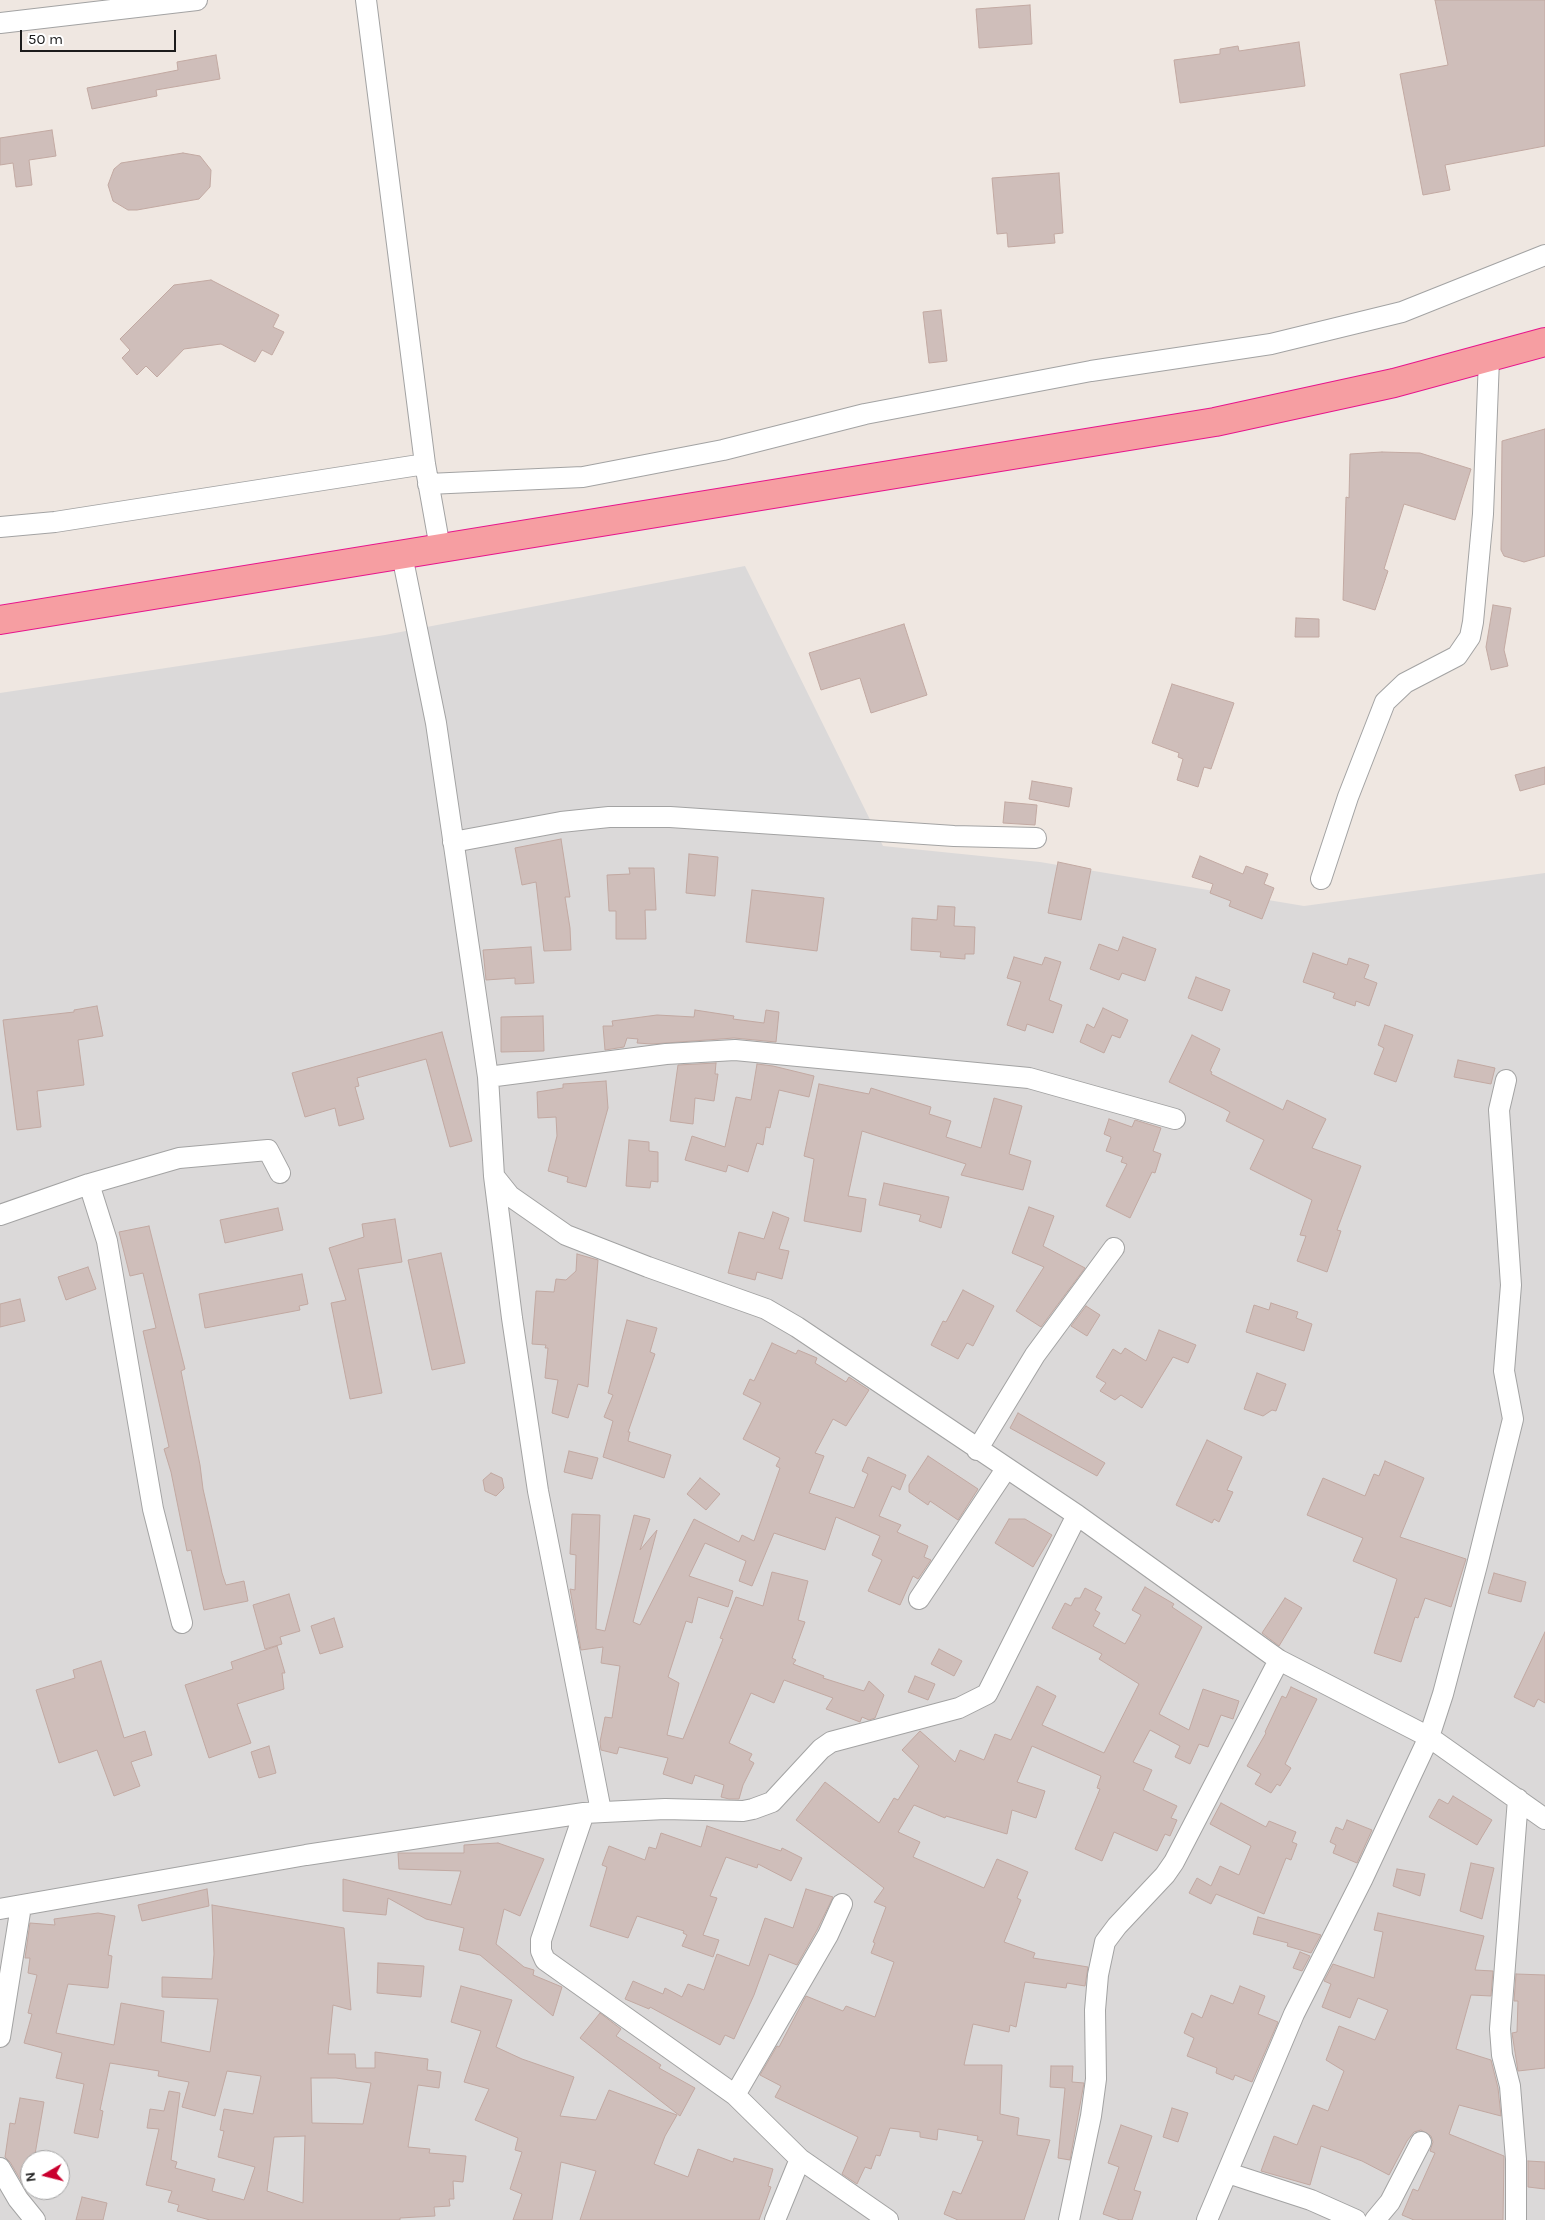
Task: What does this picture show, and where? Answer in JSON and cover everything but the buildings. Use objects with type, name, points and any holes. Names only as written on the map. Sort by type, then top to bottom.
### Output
[{"type":"highway","points":[[0,620],[1215,422],[1394,383],[1545,342]]},
{"type":"street","points":[[3,20],[197,0]]},
{"type":"street","points":[[366,0],[425,464],[440,548]]},
{"type":"street","points":[[428,484],[583,477],[723,450],[864,414],[1091,371],[1271,344],[1402,312],[1545,255]]},
{"type":"street","points":[[1321,878],[1348,797],[1385,702],[1405,683],[1457,656],[1470,637],[1483,514],[1488,359]]},
{"type":"street","points":[[0,527],[55,522],[425,464]]},
{"type":"street","points":[[402,555],[436,723],[488,1077],[494,1176],[512,1318],[538,1491],[592,1812],[541,1940],[541,1951],[545,1960],[734,2095],[800,2159],[888,2220]]},
{"type":"street","points":[[453,842],[561,822],[635,817],[670,817],[954,836],[1036,838]]},
{"type":"street","points":[[488,1077],[666,1054],[735,1050],[1029,1078],[1174,1119]]},
{"type":"street","points":[[1207,2220],[1294,2014],[1362,1880],[1429,1737],[1443,1694],[1513,1419],[1504,1371],[1510,1286],[1500,1110],[1506,1080]]},
{"type":"street","points":[[0,1215],[89,1184],[179,1158],[268,1150],[280,1173]]},
{"type":"street","points":[[494,1176],[510,1196],[566,1235],[648,1267],[766,1309],[796,1327],[977,1450],[1077,1515],[1279,1660],[1429,1737],[1545,1819]]},
{"type":"street","points":[[89,1184],[107,1241],[153,1509],[182,1623]]},
{"type":"street","points":[[977,1450],[1035,1355],[1114,1248]]},
{"type":"street","points":[[919,1599],[1006,1469]]},
{"type":"street","points":[[0,1909],[306,1855],[592,1812],[744,1811],[753,1809],[772,1802],[821,1749],[832,1742],[959,1708],[979,1700],[987,1694],[1077,1515]]},
{"type":"street","points":[[1069,2220],[1096,2078],[1095,2010],[1098,1974],[1105,1942],[1117,1926],[1165,1875],[1174,1862],[1279,1660]]},
{"type":"street","points":[[1516,2220],[1516,2159],[1510,2086],[1502,2055],[1500,2028],[1518,1799]]},
{"type":"street","points":[[734,2095],[828,1935],[842,1904]]},
{"type":"street","points":[[0,2037],[21,1906]]},
{"type":"street","points":[[1374,2220],[1390,2202],[1421,2142]]},
{"type":"street","points":[[775,2220],[800,2159]]},
{"type":"street","points":[[0,2168],[18,2199],[35,2220]]},
{"type":"street","points":[[1228,2174],[1311,2200],[1356,2220]]},
{"type":"shaded area","points":[[745,566],[883,846],[1040,862],[1304,906],[1545,873],[1545,2220],[0,2220],[0,693],[385,635]]}]
